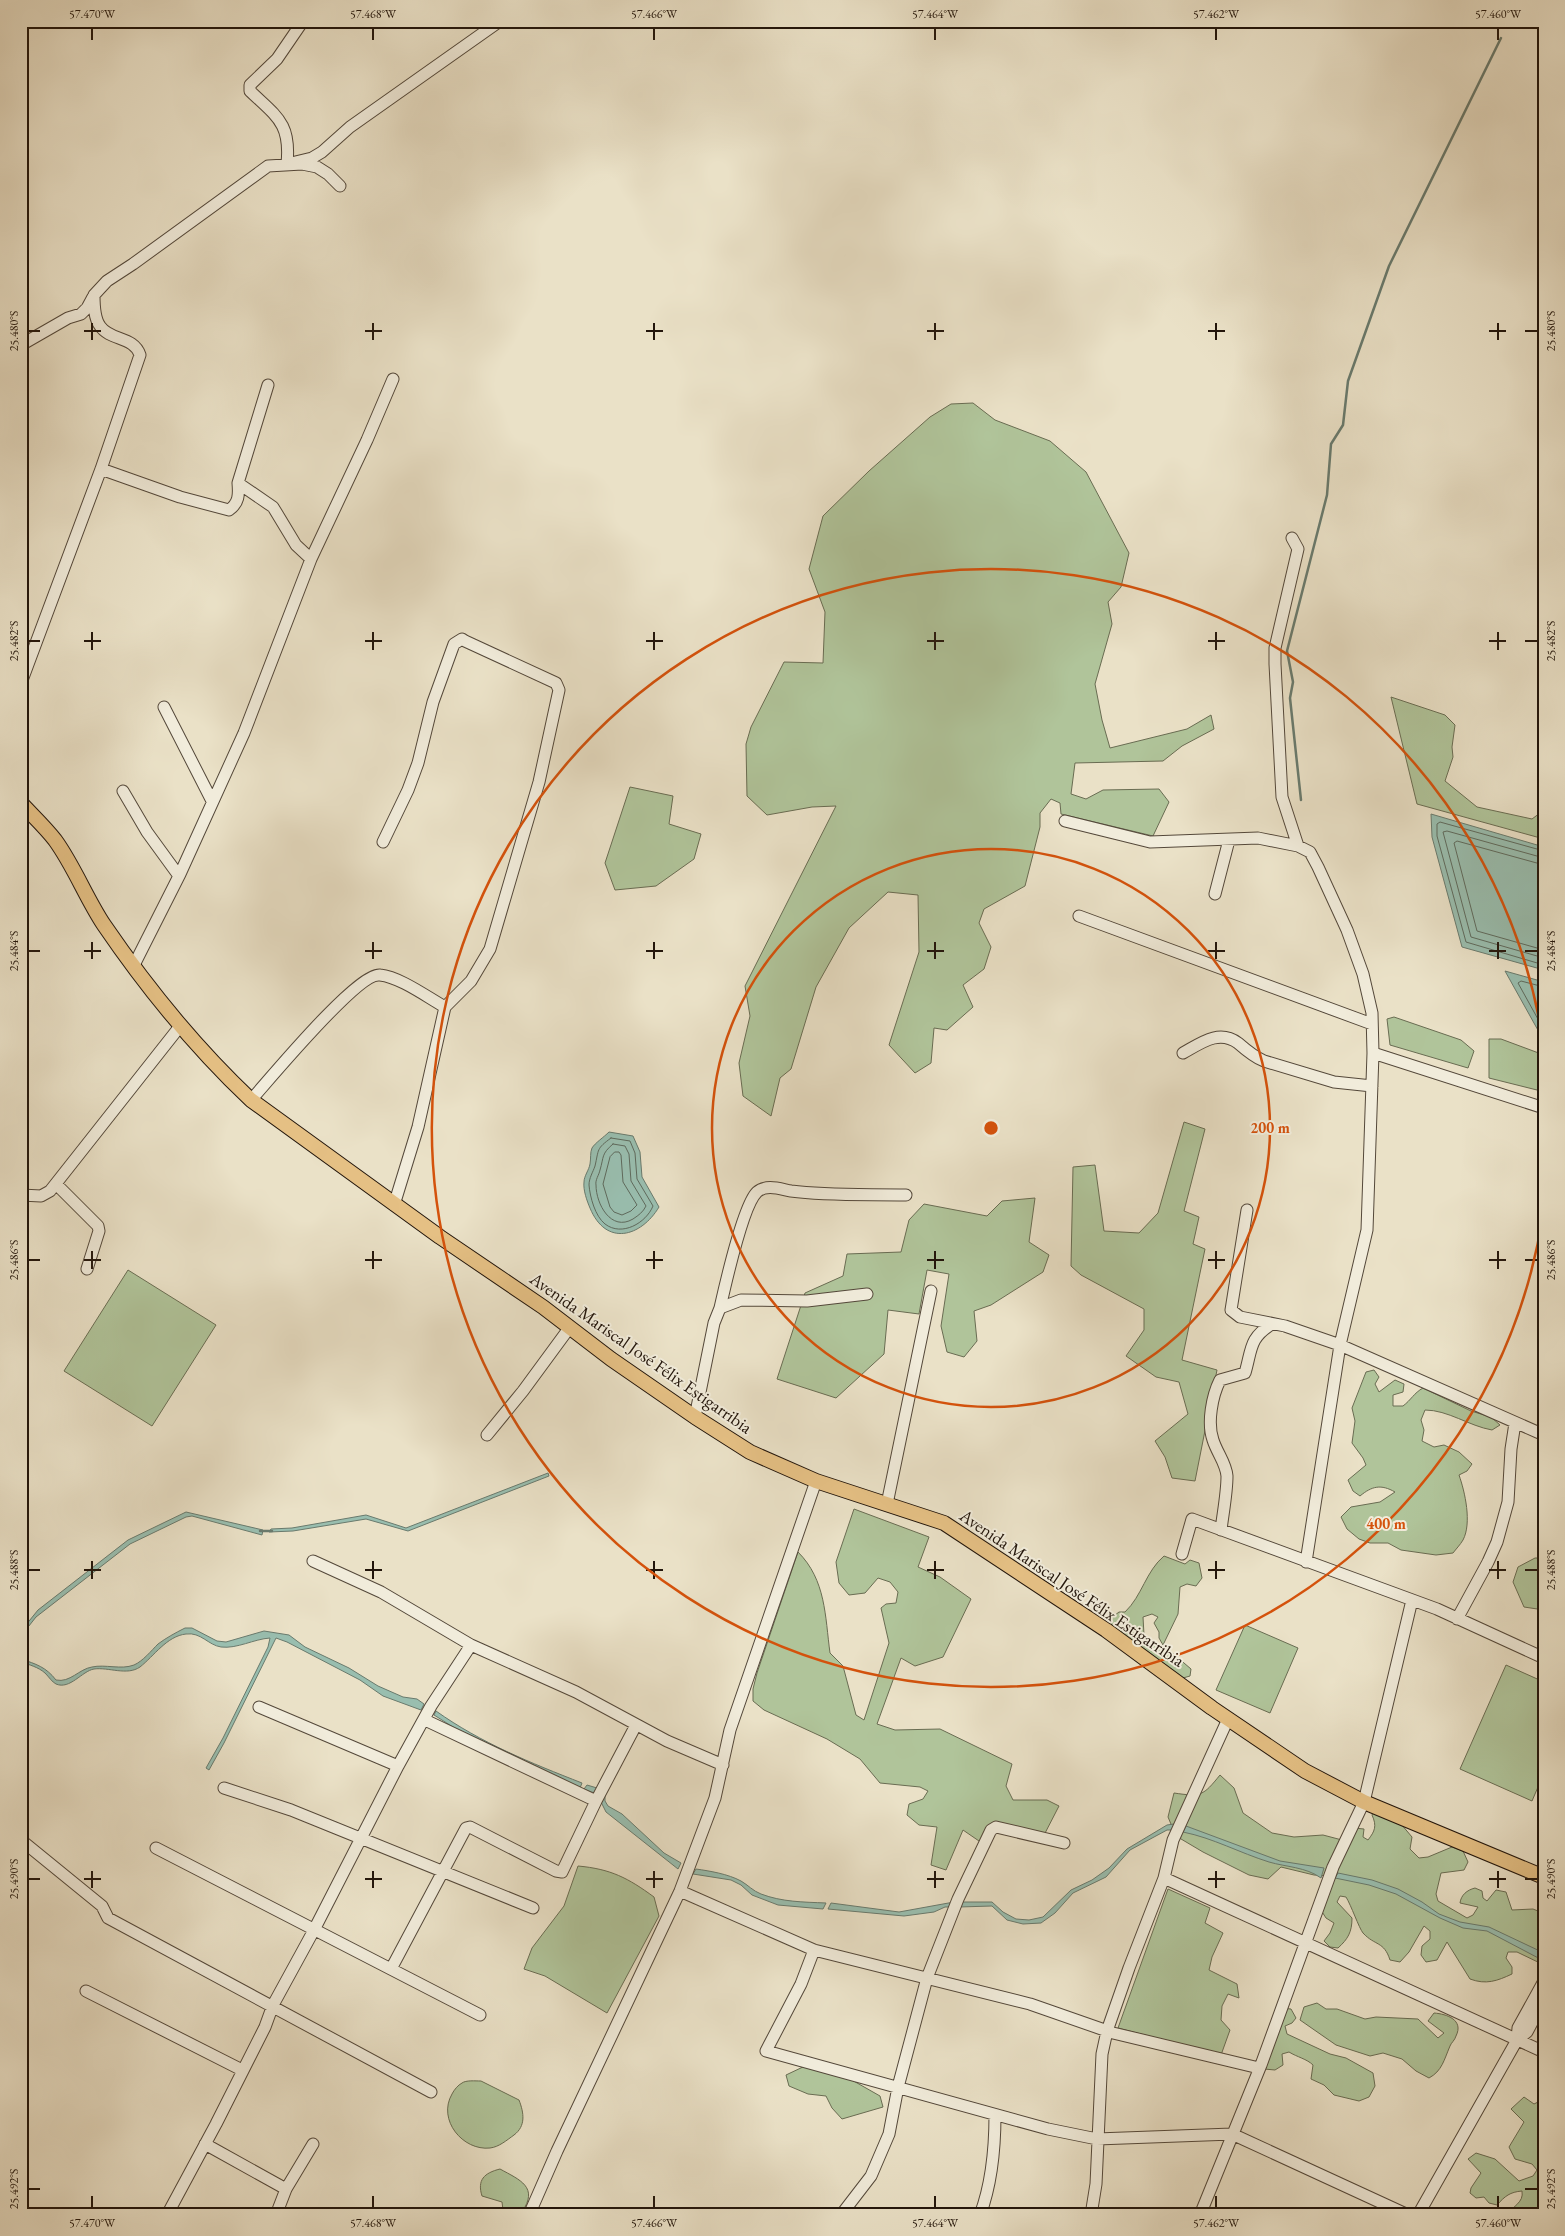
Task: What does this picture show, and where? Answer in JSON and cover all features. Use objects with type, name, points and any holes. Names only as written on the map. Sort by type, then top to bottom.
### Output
[{"type":"main road","name":"Avenida Mariscal José Félix Estigarribia","points":[[21,803],[54,839],[93,909],[133,967],[226,1076],[251,1100],[394,1205],[570,1327],[611,1359],[750,1452],[816,1481],[944,1522],[1106,1630],[1305,1771],[1364,1802],[1544,1877]]},
{"type":"street","points":[[287,164],[288,149],[284,125],[250,91],[250,85],[277,59],[303,21]]},
{"type":"street","points":[[21,345],[68,318],[81,314],[87,308],[94,295],[107,281],[268,166],[312,158],[322,152],[350,127],[500,21]]},
{"type":"street","points":[[287,164],[317,167],[328,174],[340,186]]},
{"type":"street","points":[[21,683],[101,469],[140,355],[138,348],[131,342],[108,335],[99,325],[95,314],[94,295]]},
{"type":"street","points":[[133,967],[179,876],[244,733],[311,559],[367,440],[393,379]]},
{"type":"street","points":[[101,469],[180,497],[229,510],[235,506],[239,498],[238,483],[268,385]]},
{"type":"street","points":[[238,483],[273,507],[296,546],[311,559]]},
{"type":"street","points":[[1292,538],[1298,549],[1275,648],[1275,664],[1282,797],[1298,846]]},
{"type":"street","points":[[383,842],[408,790],[418,763],[433,702],[454,644],[462,639],[556,683],[559,690],[539,782],[490,949],[471,981],[445,1007],[418,1127],[394,1205]]},
{"type":"street","points":[[164,707],[212,800]]},
{"type":"street","points":[[123,791],[147,832],[179,876]]},
{"type":"street","points":[[1065,820],[1150,842],[1258,838],[1298,846],[1310,852],[1347,930],[1363,974],[1372,1013],[1373,1053],[1366,1230],[1340,1345],[1306,1562]]},
{"type":"street","points":[[1215,894],[1229,840]]},
{"type":"street","points":[[1079,916],[1372,1024]]},
{"type":"street","points":[[251,1100],[291,1052],[372,975],[380,974],[393,978],[445,1007]]},
{"type":"street","points":[[21,1196],[41,1196],[56,1184],[181,1025]]},
{"type":"street","points":[[1184,1053],[1215,1037],[1229,1037],[1256,1058],[1264,1061],[1334,1082],[1372,1086]]},
{"type":"street","points":[[1373,1053],[1544,1108]]},
{"type":"street","points":[[56,1184],[98,1226],[99,1231],[87,1269]]},
{"type":"street","points":[[695,1417],[720,1308],[740,1234],[752,1199],[759,1190],[766,1188],[798,1192],[906,1194]]},
{"type":"street","points":[[1247,1210],[1231,1310],[1240,1317],[1304,1332],[1340,1345],[1544,1435]]},
{"type":"street","points":[[887,1504],[931,1291]]},
{"type":"street","points":[[720,1308],[741,1300],[807,1301],[868,1294]]},
{"type":"street","points":[[1221,1530],[1227,1475],[1213,1441],[1210,1427],[1216,1387],[1220,1380],[1245,1372],[1250,1346],[1259,1332],[1272,1324]]},
{"type":"street","points":[[487,1435],[523,1391],[570,1327]]},
{"type":"street","points":[[1457,1619],[1497,1542],[1508,1502],[1511,1449],[1515,1423]]},
{"type":"street","points":[[529,2215],[564,2134],[680,1891],[715,1798],[730,1730],[816,1481]]},
{"type":"street","points":[[1182,1554],[1192,1519],[1412,1600],[1544,1658]]},
{"type":"street","points":[[313,1561],[381,1592],[471,1644],[576,1692],[636,1725],[723,1765]]},
{"type":"street","points":[[1200,2215],[1307,1943],[1333,1867],[1364,1802],[1412,1600]]},
{"type":"street","points":[[167,2215],[265,2027],[273,2005],[314,1930],[398,1766],[471,1644]]},
{"type":"street","points":[[259,1707],[398,1766]]},
{"type":"street","points":[[428,1713],[599,1794]]},
{"type":"street","points":[[1091,2215],[1096,2184],[1102,2054],[1108,2031],[1129,1968],[1164,1878],[1173,1840],[1228,1718]]},
{"type":"street","points":[[391,1969],[466,1828],[470,1827],[556,1871],[562,1872],[599,1794],[636,1725]]},
{"type":"street","points":[[224,1788],[291,1810],[442,1871],[487,1887],[533,1908]]},
{"type":"street","points":[[841,2215],[871,2176],[888,2134],[898,2087],[927,1978],[958,1899],[993,1828],[1064,1842]]},
{"type":"street","points":[[21,1840],[102,1906],[108,1918],[273,2005],[431,2092]]},
{"type":"street","points":[[156,1848],[480,2015]]},
{"type":"street","points":[[1164,1878],[1544,2052]]},
{"type":"street","points":[[680,1891],[814,1950],[1030,2004],[1108,2031],[1259,2068]]},
{"type":"street","points":[[814,1950],[801,1984],[766,2051],[996,2115],[1098,2139],[1232,2134],[1408,2215]]},
{"type":"street","points":[[1517,2040],[1518,2028],[1544,1981]]},
{"type":"street","points":[[86,1991],[242,2070]]},
{"type":"street","points":[[1418,2215],[1517,2040],[1527,2032],[1544,2000]]},
{"type":"street","points":[[980,2215],[986,2198],[994,2157],[996,2115]]},
{"type":"street","points":[[205,2144],[286,2189]]},
{"type":"street","points":[[276,2215],[286,2189],[313,2144]]},
{"type":"shaded area","points":[[973,403],[995,420],[1050,441],[1086,472],[1129,553],[1121,587],[1108,602],[1112,624],[1095,684],[1110,748],[1187,729],[1211,715],[1214,729],[1182,746],[1163,761],[1075,763],[1071,794],[1086,799],[1103,790],[1159,789],[1169,802],[1153,836],[1061,814],[1060,803],[1051,799],[1040,813],[1040,827],[1025,886],[984,909],[979,923],[991,947],[984,969],[963,985],[973,1007],[947,1030],[934,1028],[931,1063],[915,1073],[889,1045],[919,952],[918,895],[888,892],[849,928],[816,987],[791,1069],[780,1078],[771,1116],[743,1096],[739,1063],[750,1016],[745,986],[836,806],[812,807],[767,815],[747,796],[746,744],[751,727],[784,662],[823,663],[825,612],[809,569],[823,516],[869,471],[930,417],[951,404]]},
{"type":"shaded area","points":[[1391,697],[1445,715],[1455,725],[1452,747],[1453,757],[1445,781],[1477,807],[1532,819],[1544,810],[1544,839],[1417,804]]},
{"type":"shaded area","points":[[630,787],[673,796],[669,824],[701,834],[694,859],[656,886],[615,890],[605,863]]},
{"type":"shaded area","points":[[1394,1017],[1461,1040],[1474,1051],[1468,1068],[1390,1045],[1387,1019]]},
{"type":"shaded area","points":[[1489,1039],[1501,1039],[1544,1055],[1544,1079],[1537,1090],[1489,1078]]},
{"type":"shaded area","points":[[1184,1122],[1205,1129],[1184,1211],[1199,1217],[1193,1244],[1205,1249],[1182,1360],[1217,1370],[1195,1481],[1172,1478],[1165,1457],[1155,1441],[1188,1414],[1179,1382],[1156,1377],[1126,1356],[1144,1330],[1144,1309],[1081,1275],[1071,1266],[1073,1167],[1095,1165],[1104,1231],[1139,1233],[1158,1213]]},
{"type":"shaded area","points":[[1035,1198],[1029,1242],[1049,1255],[1043,1272],[991,1305],[974,1311],[977,1341],[964,1357],[947,1352],[941,1326],[949,1274],[927,1270],[919,1314],[888,1310],[884,1354],[836,1398],[777,1379],[805,1293],[843,1276],[847,1254],[901,1252],[909,1220],[924,1204],[987,1216],[1002,1201]]},
{"type":"shaded area","points":[[128,1270],[216,1325],[152,1426],[64,1371]]},
{"type":"shaded area","points":[[1374,1370],[1379,1377],[1375,1384],[1379,1392],[1395,1380],[1404,1384],[1403,1392],[1393,1395],[1393,1406],[1403,1406],[1423,1388],[1471,1411],[1491,1417],[1500,1425],[1492,1430],[1450,1415],[1425,1410],[1421,1420],[1424,1430],[1422,1441],[1434,1447],[1444,1445],[1459,1452],[1472,1464],[1467,1471],[1459,1475],[1465,1499],[1467,1525],[1463,1540],[1453,1553],[1436,1555],[1401,1550],[1388,1543],[1370,1543],[1359,1539],[1347,1529],[1341,1517],[1351,1507],[1380,1502],[1395,1492],[1377,1487],[1360,1496],[1353,1491],[1348,1480],[1366,1465],[1352,1443],[1355,1421],[1352,1408],[1366,1372]]},
{"type":"shaded area","points":[[854,1509],[929,1537],[918,1567],[940,1577],[971,1599],[943,1657],[915,1666],[901,1658],[877,1724],[895,1730],[940,1729],[1012,1764],[1006,1786],[1013,1800],[1047,1800],[1059,1806],[1042,1839],[995,1830],[979,1841],[963,1830],[946,1870],[931,1865],[937,1827],[919,1825],[907,1815],[909,1804],[923,1799],[928,1791],[920,1787],[880,1783],[860,1759],[827,1739],[764,1710],[753,1701],[753,1689],[757,1673],[798,1552],[814,1574],[823,1599],[830,1653],[843,1666],[856,1715],[864,1720],[889,1643],[881,1608],[886,1604],[896,1603],[898,1592],[890,1582],[878,1578],[865,1593],[849,1595],[839,1583],[836,1562]]},
{"type":"shaded area","points":[[1164,1556],[1185,1564],[1190,1560],[1199,1563],[1202,1578],[1196,1586],[1187,1584],[1180,1587],[1178,1614],[1163,1645],[1154,1623],[1158,1617],[1152,1614],[1143,1617],[1144,1635],[1170,1651],[1191,1669],[1190,1676],[1183,1678],[1152,1660],[1112,1629],[1110,1619],[1119,1612],[1125,1612],[1131,1606],[1153,1569]]},
{"type":"shaded area","points":[[1535,1558],[1544,1558],[1544,1610],[1524,1607],[1513,1582],[1518,1567]]},
{"type":"shaded area","points":[[1245,1625],[1298,1648],[1270,1713],[1216,1690]]},
{"type":"shaded area","points":[[1506,1665],[1544,1682],[1544,1773],[1532,1801],[1460,1769]]},
{"type":"shaded area","points":[[1220,1775],[1234,1788],[1243,1813],[1272,1833],[1294,1837],[1323,1835],[1342,1840],[1328,1876],[1314,1875],[1281,1867],[1268,1879],[1249,1875],[1176,1836],[1168,1817],[1174,1793],[1196,1795],[1205,1791]]},
{"type":"shaded area","points":[[1374,1810],[1401,1824],[1412,1837],[1410,1849],[1419,1858],[1428,1857],[1452,1847],[1463,1851],[1468,1862],[1464,1870],[1441,1873],[1436,1894],[1438,1901],[1467,1918],[1473,1915],[1478,1907],[1460,1903],[1465,1893],[1475,1888],[1482,1891],[1483,1898],[1487,1901],[1496,1890],[1506,1892],[1512,1910],[1533,1909],[1543,1913],[1544,1965],[1517,1952],[1508,1952],[1506,1958],[1512,1967],[1512,1974],[1491,1981],[1481,1982],[1470,1979],[1447,1942],[1437,1960],[1426,1962],[1421,1955],[1422,1946],[1430,1939],[1430,1931],[1424,1926],[1409,1952],[1400,1962],[1390,1960],[1382,1947],[1363,1933],[1346,1897],[1340,1896],[1337,1902],[1352,1918],[1351,1927],[1347,1938],[1338,1948],[1330,1947],[1324,1941],[1334,1923],[1326,1918],[1319,1907],[1354,1828],[1364,1829],[1363,1837],[1368,1840],[1372,1834],[1375,1825],[1372,1815]]},
{"type":"shaded area","points":[[578,1866],[610,1872],[636,1885],[654,1897],[659,1916],[607,2013],[545,1976],[524,1969],[532,1948],[564,1906]]},
{"type":"shaded area","points":[[1168,1889],[1210,1908],[1205,1923],[1223,1933],[1212,1957],[1209,1970],[1237,1984],[1239,1998],[1228,1994],[1222,2006],[1221,2020],[1230,2030],[1221,2055],[1118,2028]]},
{"type":"shaded area","points":[[1317,2003],[1326,2009],[1337,2009],[1365,2019],[1376,2017],[1418,2019],[1438,2038],[1444,2033],[1428,2021],[1434,2013],[1449,2016],[1456,2022],[1458,2030],[1442,2065],[1429,2078],[1416,2071],[1402,2059],[1383,2053],[1370,2056],[1336,2045],[1300,2020],[1304,2007]]},
{"type":"shaded area","points":[[1281,2008],[1291,2009],[1296,2018],[1292,2023],[1285,2026],[1287,2034],[1330,2054],[1346,2058],[1373,2073],[1375,2086],[1369,2097],[1359,2101],[1334,2095],[1324,2085],[1311,2079],[1313,2065],[1289,2052],[1282,2054],[1283,2065],[1275,2070],[1264,2069]]},
{"type":"shaded area","points":[[805,2066],[836,2071],[880,2096],[883,2107],[842,2119],[832,2108],[826,2096],[808,2094],[789,2086],[786,2075]]},
{"type":"shaded area","points":[[466,2081],[481,2081],[519,2100],[523,2114],[521,2128],[503,2143],[490,2148],[480,2148],[462,2139],[455,2132],[448,2114],[448,2104],[458,2086]]},
{"type":"shaded area","points":[[1524,2097],[1534,2104],[1544,2099],[1544,2215],[1508,2215],[1520,2201],[1522,2191],[1508,2195],[1497,2205],[1489,2203],[1484,2197],[1476,2198],[1470,2193],[1471,2188],[1481,2173],[1468,2159],[1476,2153],[1495,2159],[1519,2181],[1533,2176],[1537,2170],[1532,2164],[1515,2159],[1509,2147],[1524,2122],[1511,2109]]},
{"type":"shaded area","points":[[500,2169],[520,2181],[528,2190],[529,2196],[522,2212],[509,2215],[503,2210],[502,2202],[482,2196],[480,2186],[483,2178]]},
{"type":"water","points":[[1431,814],[1544,847],[1544,970],[1462,947],[1432,837]]},
{"type":"water","points":[[1505,971],[1544,982],[1544,1041]]},
{"type":"water","points":[[609,1132],[633,1136],[640,1152],[642,1177],[659,1207],[643,1225],[633,1231],[624,1233],[614,1233],[605,1229],[597,1220],[589,1205],[584,1188],[584,1180],[592,1148]]},
{"type":"water","points":[[548,1473],[549,1476],[408,1531],[366,1519],[293,1531],[269,1532],[271,1529],[292,1528],[366,1515],[406,1528]]},
{"type":"water","points":[[186,1512],[263,1530],[262,1535],[192,1516],[186,1517],[130,1544],[36,1617],[21,1636],[21,1631],[38,1610],[128,1540]]},
{"type":"water","points":[[185,1628],[192,1628],[217,1641],[226,1642],[264,1631],[289,1635],[305,1647],[349,1668],[378,1686],[403,1697],[417,1699],[424,1704],[421,1710],[383,1696],[360,1680],[276,1638],[209,1770],[206,1768],[268,1647],[270,1638],[221,1647],[196,1635],[186,1634],[167,1642],[135,1670],[89,1670],[71,1682],[61,1685],[56,1684],[40,1669],[21,1662],[21,1659],[36,1664],[56,1680],[66,1680],[87,1668],[134,1665],[147,1656],[158,1644]]},
{"type":"water","points":[[436,1711],[489,1743],[582,1783],[580,1788],[461,1732],[434,1715]]},
{"type":"water","points":[[587,1785],[597,1788],[605,1796],[608,1806],[622,1814],[664,1853],[681,1863],[678,1869],[606,1812],[597,1794],[584,1789]]},
{"type":"water","points":[[1174,1824],[1172,1830],[1167,1830],[1130,1850],[1106,1877],[1073,1893],[1055,1913],[1041,1923],[1023,1924],[1007,1920],[992,1906],[959,1907],[961,1902],[992,1902],[1003,1912],[1016,1919],[1029,1920],[1043,1917],[1071,1890],[1092,1880],[1109,1868],[1127,1849],[1167,1825]]},
{"type":"water","points":[[1186,1826],[1280,1861],[1324,1868],[1321,1878],[1309,1872],[1269,1862],[1205,1838],[1183,1832]]},
{"type":"water","points":[[696,1869],[730,1876],[758,1893],[769,1897],[826,1903],[823,1909],[778,1905],[752,1895],[741,1885],[731,1880],[693,1874]]},
{"type":"water","points":[[1338,1873],[1372,1880],[1398,1889],[1439,1914],[1460,1922],[1489,1927],[1544,1953],[1544,1961],[1487,1931],[1463,1928],[1396,1894],[1369,1885],[1335,1878]]},
{"type":"water","points":[[954,1902],[951,1907],[945,1907],[934,1912],[904,1916],[828,1909],[831,1903],[899,1912]]},
{"type":"waterway","points":[[1301,800],[1290,698],[1293,682],[1287,651],[1327,495],[1331,444],[1343,425],[1348,381],[1389,266],[1501,38]]},
{"type":"waterway","points":[[260,1531],[272,1531]]}]
